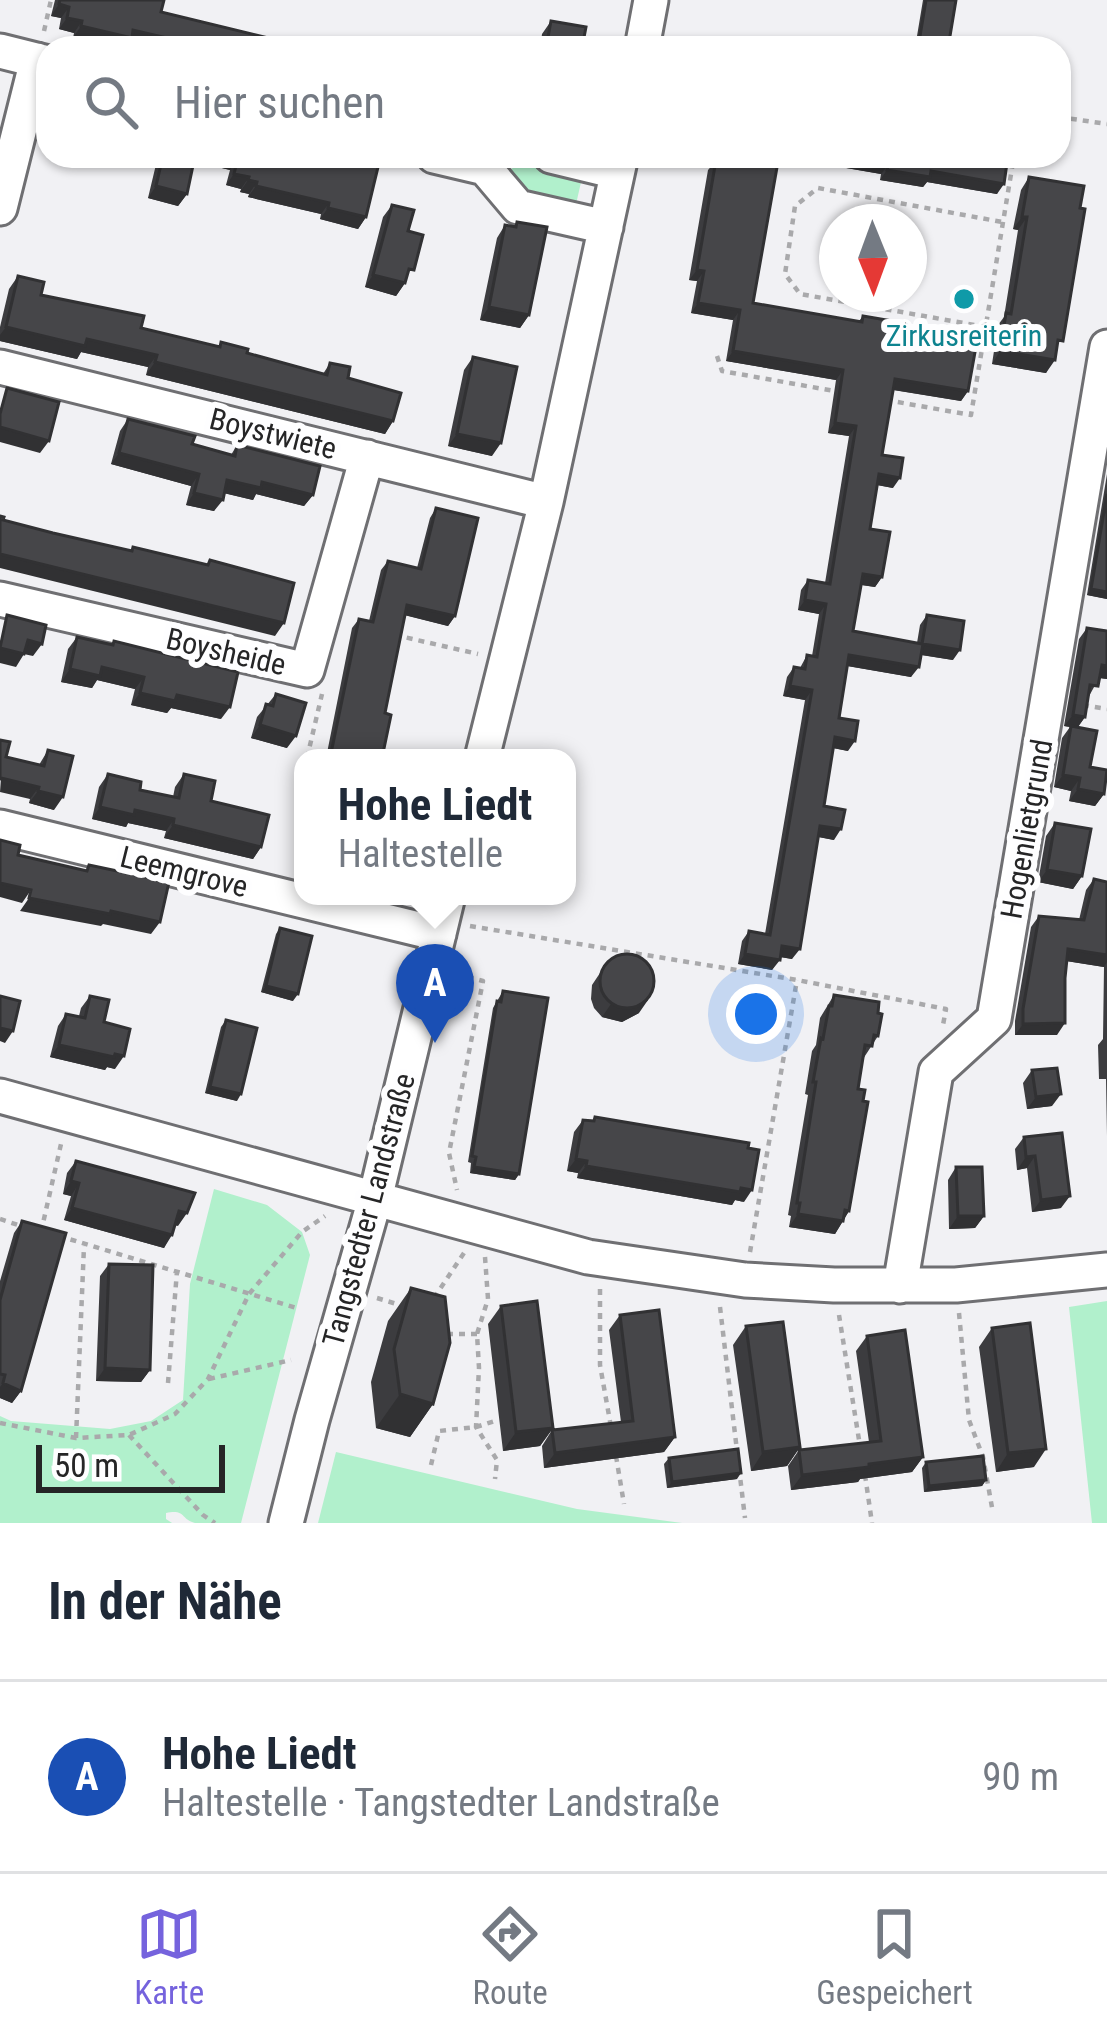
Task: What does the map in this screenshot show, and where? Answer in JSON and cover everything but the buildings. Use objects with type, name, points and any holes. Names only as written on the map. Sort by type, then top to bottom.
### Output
[{"type":"street","points":[[644,36],[651,0]]},
{"type":"street","points":[[0,51],[36,59]]},
{"type":"street","points":[[0,208],[36,85]]},
{"type":"street","points":[[502,168],[518,207],[606,227]]},
{"type":"street","points":[[484,749],[546,502],[618,168]]},
{"type":"street","name":"Hogenlietgrund","points":[[936,1072],[994,1018],[1107,347]]},
{"type":"street","name":"Boystwiete","points":[[0,368],[546,502]]},
{"type":"street","name":"Boysheide","points":[[0,599],[307,670],[367,457]]},
{"type":"street","name":"Leemgrove","points":[[0,827],[294,896]]},
{"type":"street","name":"Leemgrove","points":[[333,905],[440,930]]},
{"type":"street","name":"Tangstedter Landstraße","points":[[286,1523],[375,1199],[440,930]]},
{"type":"street","points":[[900,1286],[936,1072]]},
{"type":"street","points":[[0,1096],[588,1257],[732,1291],[956,1285],[1107,1270]]},
{"type":"path","points":[[1071,119],[1107,124]]},
{"type":"path","points":[[881,399],[971,415],[1012,168]]},
{"type":"path","points":[[986,327],[800,294],[785,274],[796,206],[818,188],[1004,223]]},
{"type":"path","points":[[717,356],[722,371],[858,395]]},
{"type":"path","points":[[381,632],[507,660]]},
{"type":"path","points":[[309,749],[323,690]]},
{"type":"path","points":[[440,930],[796,980],[946,1009],[936,1072]]},
{"type":"path","points":[[440,930],[483,981],[449,1153],[459,1202]]},
{"type":"path","points":[[745,1518],[732,1291],[796,980]]},
{"type":"path","points":[[41,1232],[68,1115]]},
{"type":"path","points":[[0,1423],[76,1438],[129,1435],[175,1414],[208,1379],[249,1294],[302,1232],[328,1214],[333,1188]]},
{"type":"path","points":[[0,1231],[2,1220],[300,1310]]},
{"type":"path","points":[[76,1438],[84,1243]]},
{"type":"path","points":[[424,1312],[465,1252]]},
{"type":"path","points":[[485,1257],[488,1299],[477,1334],[476,1427],[496,1460],[495,1479]]},
{"type":"path","points":[[168,1383],[177,1271]]},
{"type":"path","points":[[601,1283],[600,1365],[612,1435]]},
{"type":"path","points":[[348,1290],[405,1306]]},
{"type":"path","points":[[838,1309],[872,1523]]},
{"type":"path","points":[[958,1310],[969,1420],[983,1457],[993,1513]]},
{"type":"path","points":[[436,1334],[477,1334]]},
{"type":"path","points":[[208,1379],[291,1360]]},
{"type":"path","points":[[431,1465],[439,1431],[495,1421]]},
{"type":"path","points":[[129,1435],[215,1523]]},
{"type":"path","points":[[616,1458],[624,1504]]},
{"type":"green space","points":[[513,168],[584,169],[574,213],[523,201],[506,173]]},
{"type":"green space","points":[[214,1189],[267,1205],[302,1232],[310,1255],[241,1523],[195,1523],[172,1512],[166,1513],[166,1519],[172,1523],[0,1523],[0,1416],[11,1421],[110,1429],[151,1421],[183,1400],[190,1284]]},
{"type":"green space","points":[[1107,1301],[1107,1523],[1092,1523],[1069,1307]]},
{"type":"green space","points":[[336,1452],[577,1509],[682,1523],[318,1523]]},
{"type":"place","name":"Zirkusreiterin","points":[[964,299]]},
{"type":"place","name":"Hohe Liedt","points":[[435,1043]]}]
